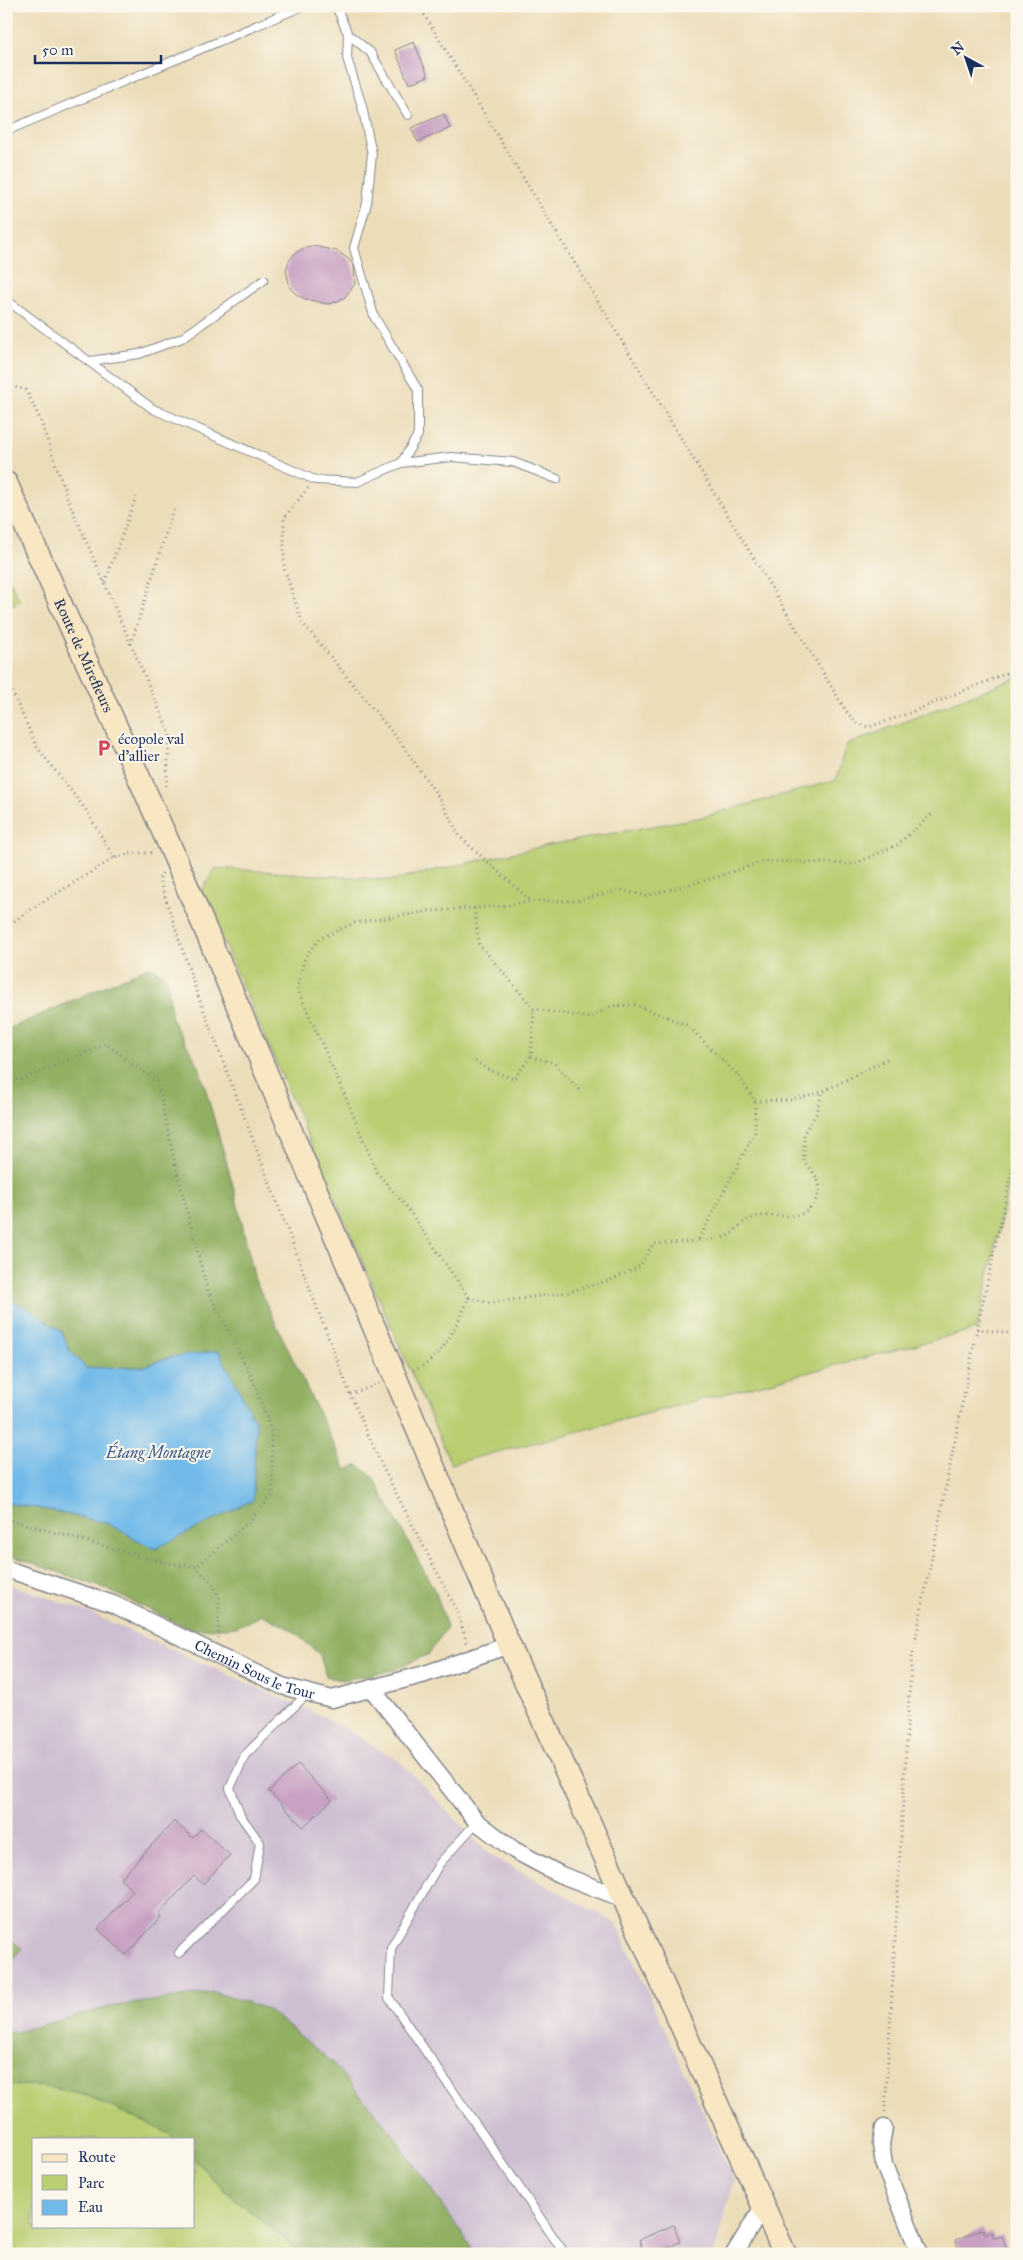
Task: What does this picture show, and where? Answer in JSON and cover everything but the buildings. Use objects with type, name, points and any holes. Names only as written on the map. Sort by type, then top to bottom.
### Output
[{"type":"street","name":"Route de Mirefleurs","points":[[6,484],[172,853],[394,1379],[509,1645],[785,2254]]},
{"type":"street","name":"Chemin Sous le Tour","points":[[6,1569],[112,1604],[282,1686],[332,1699],[425,1674],[509,1645]]},
{"type":"street","points":[[370,1688],[477,1822],[514,1850],[559,1874],[624,1899]]},
{"type":"street","points":[[884,2128],[881,2144],[884,2165],[920,2254]]},
{"type":"street","points":[[734,2254],[763,2207]]},
{"type":"lane","points":[[6,130],[303,6]]},
{"type":"lane","points":[[336,6],[348,34],[347,58],[362,106],[372,154],[367,203],[354,248],[374,316],[418,390],[418,435],[401,463]]},
{"type":"lane","points":[[348,34],[370,52],[408,115]]},
{"type":"lane","points":[[90,361],[139,354],[182,338],[264,280]]},
{"type":"lane","points":[[9,302],[153,409],[315,480],[357,482],[401,463],[451,457],[513,462],[557,479]]},
{"type":"lane","points":[[179,1953],[254,1879],[260,1843],[240,1815],[230,1788],[245,1755],[308,1693]]},
{"type":"lane","points":[[477,1822],[439,1864],[391,1948],[390,1998],[566,2254]]},
{"type":"path","points":[[419,6],[848,714],[857,723],[869,727],[904,715],[1017,669]]},
{"type":"path","points":[[6,385],[26,390],[40,419],[67,497],[170,734],[165,792]]},
{"type":"path","points":[[315,480],[284,518],[284,568],[302,622],[401,743],[440,799],[460,837],[531,901]]},
{"type":"path","points":[[105,583],[136,497]]},
{"type":"path","points":[[131,644],[174,508]]},
{"type":"path","points":[[6,678],[37,747],[86,810],[114,858]]},
{"type":"path","points":[[822,1092],[816,1114],[804,1133],[804,1162],[816,1173],[820,1190],[814,1204],[801,1214],[785,1218],[768,1216],[750,1219],[727,1236],[653,1244],[640,1266],[614,1279],[568,1292],[490,1303],[469,1298],[408,1209],[376,1171],[297,988],[305,957],[319,939],[354,923],[430,911],[531,901],[575,901],[621,890],[646,896],[717,877],[764,861],[854,864],[897,845],[932,814]]},
{"type":"path","points":[[6,927],[28,911],[114,858],[134,853],[172,853],[159,879],[197,993],[350,1394],[382,1466],[456,1610],[472,1657]]},
{"type":"path","points":[[474,907],[479,944],[534,1009],[590,1018],[611,1006],[635,1005],[687,1025],[738,1075],[755,1101],[755,1132],[698,1240]]},
{"type":"path","points":[[475,1061],[489,1070],[514,1079],[531,1056],[534,1009]]},
{"type":"path","points":[[6,1080],[23,1079],[106,1044],[157,1081],[176,1168],[208,1289],[253,1380],[271,1430],[273,1494],[250,1521],[196,1566]]},
{"type":"path","points":[[531,1056],[554,1063],[582,1092]]},
{"type":"path","points":[[755,1101],[791,1100],[822,1092],[887,1059]]},
{"type":"path","points":[[884,2128],[911,1663],[977,1329],[1017,1147]]},
{"type":"path","points":[[350,1394],[394,1379],[423,1366],[447,1344],[469,1298]]},
{"type":"path","points":[[977,1329],[1017,1334]]},
{"type":"path","points":[[6,1519],[162,1562],[196,1566],[214,1585],[219,1598],[217,1620],[220,1656]]},
{"type":"shaded area","points":[[6,1583],[85,1611],[317,1713],[398,1760],[491,1856],[616,1923],[734,2180],[714,2254],[476,2254],[390,2130],[331,2061],[267,2009],[215,1992],[109,2007],[12,2033],[6,2028],[6,1967],[22,1948],[6,1937]]},
{"type":"green space","points":[[6,574],[20,601],[6,608]]},
{"type":"green space","points":[[1017,677],[1017,1147],[977,1329],[451,1464],[201,891],[216,868],[392,880],[543,846],[702,817],[836,780],[846,745]]},
{"type":"green space","points":[[150,966],[167,977],[172,1020],[199,1066],[234,1189],[255,1280],[346,1470],[358,1465],[373,1477],[436,1593],[447,1627],[429,1654],[394,1670],[344,1680],[326,1677],[320,1655],[292,1630],[263,1615],[236,1627],[192,1630],[101,1587],[6,1554],[6,1503],[106,1523],[155,1549],[171,1357],[142,1367],[86,1368],[70,1351],[61,1331],[26,1307],[6,1299],[6,1030]]},
{"type":"green space","points":[[6,1937],[22,1948],[6,1967]]},
{"type":"green space","points":[[214,1992],[267,2009],[331,2061],[390,2130],[476,2254],[302,2254],[221,2187],[195,2160],[195,2138],[173,2138],[168,2133],[81,2093],[31,2085],[6,2086],[6,2028],[12,2033],[109,2007]]},
{"type":"green space","points":[[31,2085],[81,2093],[168,2133],[173,2138],[32,2138],[32,2228],[195,2228],[195,2160],[221,2187],[302,2254],[6,2254],[6,2086]]},
{"type":"water","name":"Étang Montagne","points":[[6,1299],[26,1307],[61,1331],[70,1351],[86,1368],[142,1367],[171,1357],[219,1351],[256,1423],[253,1500],[155,1549],[106,1523],[6,1503]]},
{"type":"place","name":"écopole val d'allier","points":[[104,748]]}]
